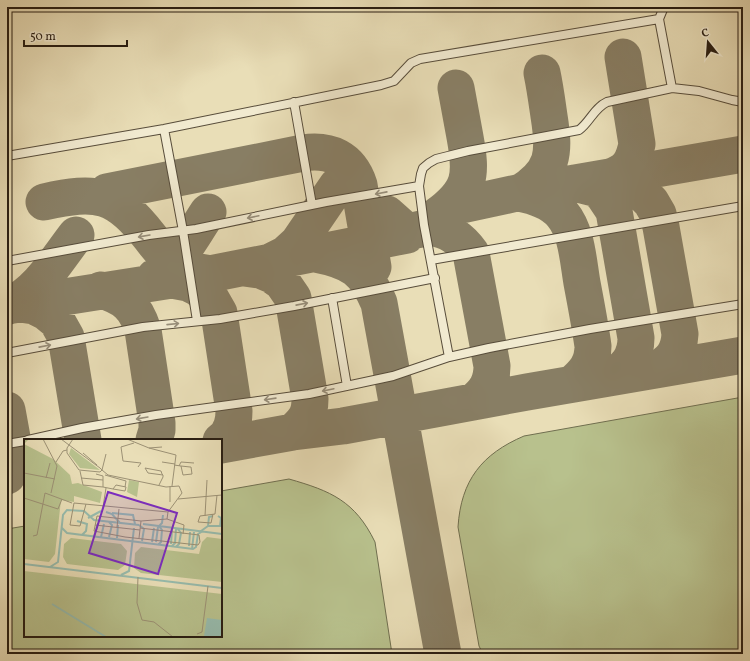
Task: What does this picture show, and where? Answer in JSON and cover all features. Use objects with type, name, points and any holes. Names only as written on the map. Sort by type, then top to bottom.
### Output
[{"type":"lane","points":[[664,7],[659,19],[672,88]]},
{"type":"lane","points":[[7,156],[164,129],[381,85],[394,81],[411,63],[420,59],[659,19]]},
{"type":"lane","points":[[449,357],[432,260],[424,225],[419,186],[423,168],[436,159],[468,151],[579,130],[601,105],[608,102],[672,88],[699,91],[743,102]]},
{"type":"lane","points":[[294,102],[312,205]]},
{"type":"lane","points":[[164,129],[183,231],[197,321]]},
{"type":"lane","points":[[7,261],[148,235],[183,231],[312,205],[419,186]]},
{"type":"lane","points":[[432,260],[743,206]]},
{"type":"lane","points":[[7,353],[143,327],[220,319],[435,278]]},
{"type":"lane","points":[[332,298],[347,386]]},
{"type":"lane","points":[[31,439],[112,423],[309,394],[393,376],[449,357],[489,348],[582,330],[743,304]]},
{"type":"lane","points":[[7,444],[24,440]]},
{"type":"green space","points":[[743,397],[743,654],[483,654],[479,646],[458,527],[460,510],[469,482],[485,460],[509,443],[524,436]]},
{"type":"green space","points":[[289,479],[329,493],[350,507],[367,528],[375,542],[392,654],[7,654],[7,529],[24,526],[24,637],[222,637],[222,491]]},
{"type":"taxiway","points":[[610,177],[621,172],[629,165],[634,156],[637,144],[623,57]]},
{"type":"taxiway","points":[[520,193],[540,177],[550,160],[552,141],[551,129],[542,73]]},
{"type":"taxiway","points":[[438,215],[449,206],[463,190],[468,172],[467,150],[456,88]]},
{"type":"taxiway","points":[[103,198],[107,192],[303,153],[313,152],[330,154],[338,157],[350,168],[359,185],[373,267]]},
{"type":"taxiway","points":[[448,208],[517,193],[743,154]]},
{"type":"taxiway","points":[[610,177],[637,188],[651,202],[658,214],[680,334],[676,352],[666,364],[655,370]]},
{"type":"taxiway","points":[[574,183],[594,188],[602,193],[614,211],[636,345],[632,357],[625,367],[609,378]]},
{"type":"taxiway","points":[[272,261],[286,254],[298,243],[337,186]]},
{"type":"taxiway","points":[[519,193],[548,202],[558,209],[567,221],[574,238],[593,352],[587,368],[572,384]]},
{"type":"taxiway","points":[[44,202],[78,196],[104,198],[127,211],[173,262],[186,269],[210,274]]},
{"type":"taxiway","points":[[155,277],[163,272],[178,257],[208,212]]},
{"type":"taxiway","points":[[387,214],[408,231],[430,228],[448,232],[459,239],[471,253],[492,366],[491,377],[485,390],[473,402]]},
{"type":"taxiway","points":[[9,306],[30,292],[39,283],[76,235]]},
{"type":"taxiway","points":[[7,306],[210,274],[407,235]]},
{"type":"taxiway","points":[[316,254],[339,260],[356,269],[368,282],[379,303],[443,654]]},
{"type":"taxiway","points":[[244,268],[260,270],[272,275],[282,282],[293,298],[310,399],[308,414],[293,432]]},
{"type":"taxiway","points":[[172,280],[188,283],[198,288],[211,299],[219,313],[234,411],[231,428],[222,440]]},
{"type":"taxiway","points":[[101,290],[117,296],[128,304],[137,315],[143,330],[157,423],[154,439]]},
{"type":"taxiway","points":[[20,304],[34,306],[46,312],[57,321],[66,337],[83,439]]},
{"type":"taxiway","points":[[222,445],[293,432],[343,426],[527,392],[743,355]]},
{"type":"taxiway","points":[[7,410],[15,454],[14,463],[7,476]]}]
